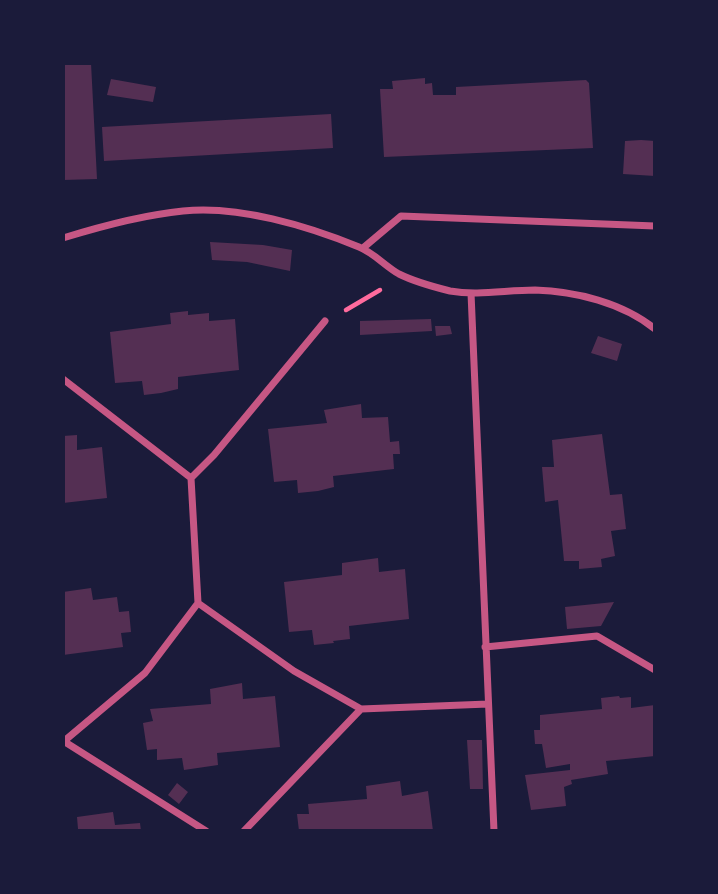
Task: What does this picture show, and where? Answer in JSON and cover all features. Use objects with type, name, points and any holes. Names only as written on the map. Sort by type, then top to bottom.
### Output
[{"type":"street","points":[[63,238],[107,224],[185,211],[252,215],[312,229],[363,248],[401,275],[449,290],[471,293],[536,290],[570,294],[611,304],[655,329]]},
{"type":"street","points":[[363,248],[401,216],[655,226]]},
{"type":"street","points":[[471,293],[494,831]]},
{"type":"street","points":[[206,831],[64,742],[145,673],[198,603],[191,478],[214,455],[325,321]]},
{"type":"street","points":[[63,379],[191,478]]},
{"type":"street","points":[[198,603],[294,671],[361,709],[488,704]]},
{"type":"street","points":[[485,647],[597,636],[655,670]]},
{"type":"street","points":[[244,831],[361,709]]},
{"type":"path","points":[[325,321],[374,294],[401,275]]},
{"type":"building","points":[[63,63],[91,63],[97,179],[63,180]]},
{"type":"building","points":[[425,78],[425,84],[432,83],[433,95],[456,95],[456,87],[586,80],[589,83],[593,148],[384,157],[380,89],[393,89],[392,81]]},
{"type":"building","points":[[111,79],[156,87],[153,102],[107,95]]},
{"type":"building","points":[[331,114],[333,148],[104,161],[102,127]]},
{"type":"building","points":[[625,141],[655,141],[655,176],[623,174]]},
{"type":"building","points":[[210,242],[263,245],[292,250],[290,271],[247,262],[212,260]]},
{"type":"building","points":[[188,311],[188,315],[209,313],[209,321],[235,319],[239,370],[178,377],[178,389],[144,395],[142,381],[115,383],[110,332],[171,324],[170,313]]},
{"type":"building","points":[[431,319],[432,331],[360,335],[360,321]]},
{"type":"building","points":[[435,326],[450,326],[452,334],[436,336]]},
{"type":"building","points":[[598,336],[622,344],[617,361],[591,353]]},
{"type":"building","points":[[361,404],[362,418],[388,417],[390,442],[399,441],[400,454],[393,454],[394,469],[333,476],[334,487],[318,491],[298,493],[297,480],[274,482],[268,429],[327,423],[324,410]]},
{"type":"building","points":[[602,434],[610,495],[622,494],[626,529],[611,531],[615,556],[601,559],[602,567],[579,569],[579,561],[564,561],[558,500],[545,502],[542,467],[554,467],[552,440]]},
{"type":"building","points":[[77,435],[77,450],[102,447],[107,498],[63,503],[63,436]]},
{"type":"building","points":[[378,558],[379,572],[405,569],[409,619],[349,626],[350,639],[333,641],[334,643],[314,645],[312,630],[289,632],[284,582],[342,575],[342,563]]},
{"type":"building","points":[[91,588],[93,600],[117,597],[119,612],[129,611],[131,632],[121,633],[123,647],[63,655],[63,592]]},
{"type":"building","points":[[614,602],[601,626],[567,629],[565,607]]},
{"type":"building","points":[[242,683],[243,699],[275,696],[280,747],[217,753],[218,765],[184,770],[182,758],[157,760],[157,749],[147,750],[143,723],[153,721],[150,709],[211,704],[210,689]]},
{"type":"building","points":[[631,697],[631,708],[655,705],[655,756],[606,761],[608,774],[571,780],[572,784],[564,787],[566,806],[531,810],[525,775],[570,770],[570,764],[546,768],[542,744],[535,744],[534,730],[540,730],[540,715],[602,709],[601,698]]},
{"type":"building","points":[[467,740],[482,740],[483,789],[470,789]]},
{"type":"building","points":[[400,781],[402,796],[428,791],[433,831],[299,831],[297,814],[309,814],[308,804],[367,799],[366,786]]},
{"type":"building","points":[[177,783],[188,792],[179,804],[168,795]]},
{"type":"building","points":[[113,812],[115,825],[140,823],[141,831],[73,831],[78,829],[77,817]]}]
